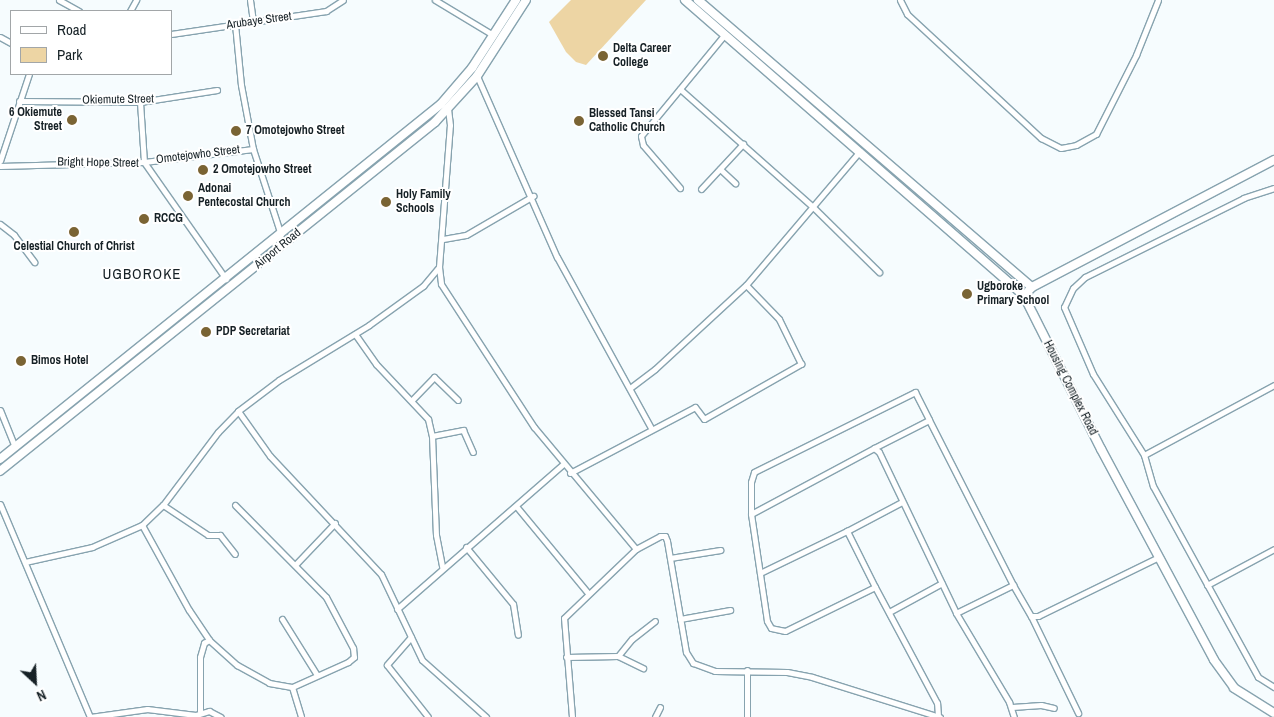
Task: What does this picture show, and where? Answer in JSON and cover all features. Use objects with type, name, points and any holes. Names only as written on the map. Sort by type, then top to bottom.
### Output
[{"type":"street","points":[[59,0],[77,10]]},
{"type":"street","points":[[250,0],[253,22]]},
{"type":"street","name":"Arubaye Street","points":[[172,34],[326,11],[343,0]]},
{"type":"street","points":[[435,0],[493,35]]},
{"type":"street","name":"Airport Road","points":[[0,460],[226,280],[441,104],[493,35],[516,0]]},
{"type":"street","name":"Airport Road","points":[[0,471],[379,168],[448,110],[477,76],[526,0]]},
{"type":"street","points":[[685,0],[1024,296],[1032,286],[1274,160]]},
{"type":"street","points":[[698,0],[1032,286]]},
{"type":"street","points":[[900,0],[907,14],[1041,138],[1061,148],[1076,145],[1096,134],[1136,55],[1158,0]]},
{"type":"street","points":[[235,24],[241,85],[253,149],[281,235]]},
{"type":"street","points":[[680,188],[643,146],[641,136],[725,34]]},
{"type":"street","points":[[0,161],[28,75]]},
{"type":"street","points":[[477,76],[533,196],[557,257],[651,428]]},
{"type":"street","points":[[680,88],[813,207],[879,272]]},
{"type":"street","name":"Okiemute Street","points":[[19,101],[140,102],[217,90]]},
{"type":"street","points":[[140,102],[144,162]]},
{"type":"street","points":[[448,110],[443,238],[439,267],[441,284],[484,354],[564,464],[636,549]]},
{"type":"street","points":[[701,189],[743,144]]},
{"type":"street","name":"Omotejowho Street","points":[[144,162],[253,149]]},
{"type":"street","points":[[630,388],[655,370],[746,285],[860,151]]},
{"type":"street","points":[[372,160],[379,168]]},
{"type":"street","name":"Bright Hope Street","points":[[0,166],[144,162],[226,280]]},
{"type":"street","points":[[720,169],[735,183]]},
{"type":"street","points":[[1274,188],[1244,198],[1085,277],[1072,288],[1064,307],[1076,339],[1093,374],[1144,455],[1153,486],[1207,585],[1258,677],[1274,687]]},
{"type":"street","points":[[443,238],[466,235],[533,196]]},
{"type":"street","points":[[0,224],[14,235],[34,262]]},
{"type":"street","points":[[25,562],[92,547],[142,525],[163,505],[218,432],[238,411],[279,380],[354,334],[423,286],[439,267]]},
{"type":"street","points":[[570,472],[651,428],[695,407],[704,419],[802,364],[779,319],[746,285]]},
{"type":"street","name":"Housing Complex Road","points":[[1024,296],[1158,557],[1224,676],[1246,698],[1274,712]]},
{"type":"street","points":[[354,334],[376,364],[428,419],[432,436],[436,535],[442,567]]},
{"type":"street","points":[[412,400],[434,377],[458,400]]},
{"type":"street","points":[[1144,455],[1274,385]]},
{"type":"street","points":[[875,588],[785,631],[776,631],[767,621],[751,514],[751,482],[754,472],[915,392],[1013,585],[1031,616],[1078,713]]},
{"type":"street","points":[[0,410],[15,447]]},
{"type":"street","points":[[238,411],[270,456],[381,574],[422,660],[486,717]]},
{"type":"street","points":[[751,514],[929,420]]},
{"type":"street","points":[[432,436],[463,430],[473,452]]},
{"type":"street","points":[[874,448],[880,452],[956,613],[1012,707],[1014,717]]},
{"type":"street","points":[[397,609],[466,546],[564,464]]},
{"type":"street","points":[[760,573],[902,502]]},
{"type":"street","points":[[0,504],[90,717],[147,709],[196,714],[200,711],[221,717]]},
{"type":"street","points":[[163,505],[208,535],[220,535],[235,554]]},
{"type":"street","points":[[142,525],[188,610],[209,640],[237,665],[269,683],[292,687],[348,662],[354,657],[353,648],[326,597],[235,505]]},
{"type":"street","points":[[516,506],[588,593]]},
{"type":"street","points":[[296,565],[335,523]]},
{"type":"street","points":[[572,717],[564,618],[636,549],[665,536],[686,652],[693,663],[715,671],[747,670],[812,677],[939,716],[937,703],[875,588],[847,531]]},
{"type":"street","points":[[466,546],[510,598],[518,635]]},
{"type":"street","points":[[1207,585],[1274,549]]},
{"type":"street","points":[[670,558],[720,550]]},
{"type":"street","points":[[1031,616],[1038,616],[1158,557]]},
{"type":"street","points":[[889,612],[942,583]]},
{"type":"street","points":[[956,613],[1013,585]]},
{"type":"street","points":[[680,619],[730,610]]},
{"type":"street","points":[[282,619],[317,675]]},
{"type":"street","points":[[618,656],[632,639],[655,621]]},
{"type":"street","points":[[411,638],[387,664],[428,717]]},
{"type":"street","points":[[200,711],[200,657],[204,644],[209,640]]},
{"type":"street","points":[[566,657],[618,656],[643,668]]},
{"type":"street","points":[[747,670],[747,717]]},
{"type":"street","points":[[292,687],[300,717]]},
{"type":"street","points":[[1012,707],[1041,705],[1054,708]]},
{"type":"street","points":[[655,717],[660,707]]},
{"type":"green space","points":[[571,0],[646,0],[586,65],[576,62],[566,52],[549,22]]},
{"type":"place","name":"Delta Career College","points":[[603,56]]},
{"type":"place","name":"6 Okiemute Street","points":[[72,120]]},
{"type":"place","name":"Blessed Tansi Catholic Church","points":[[579,121]]},
{"type":"place","name":"7 Omotejowho Street","points":[[236,131]]},
{"type":"place","name":"2 Omotejowho Street","points":[[203,170]]},
{"type":"place","name":"Adonai Pentecostal Church","points":[[188,196]]},
{"type":"place","name":"Holy Family Schools","points":[[386,202]]},
{"type":"place","name":"RCCG","points":[[144,219]]},
{"type":"place","name":"Celestial Church of Christ","points":[[74,232]]},
{"type":"place","name":"Ugboroke Primary School","points":[[967,294]]},
{"type":"place","name":"PDP Secretariat","points":[[206,332]]},
{"type":"place","name":"Bimos Hotel","points":[[21,361]]},
{"type":"district","name":"UGBOROKE","points":[[142,274]]}]
